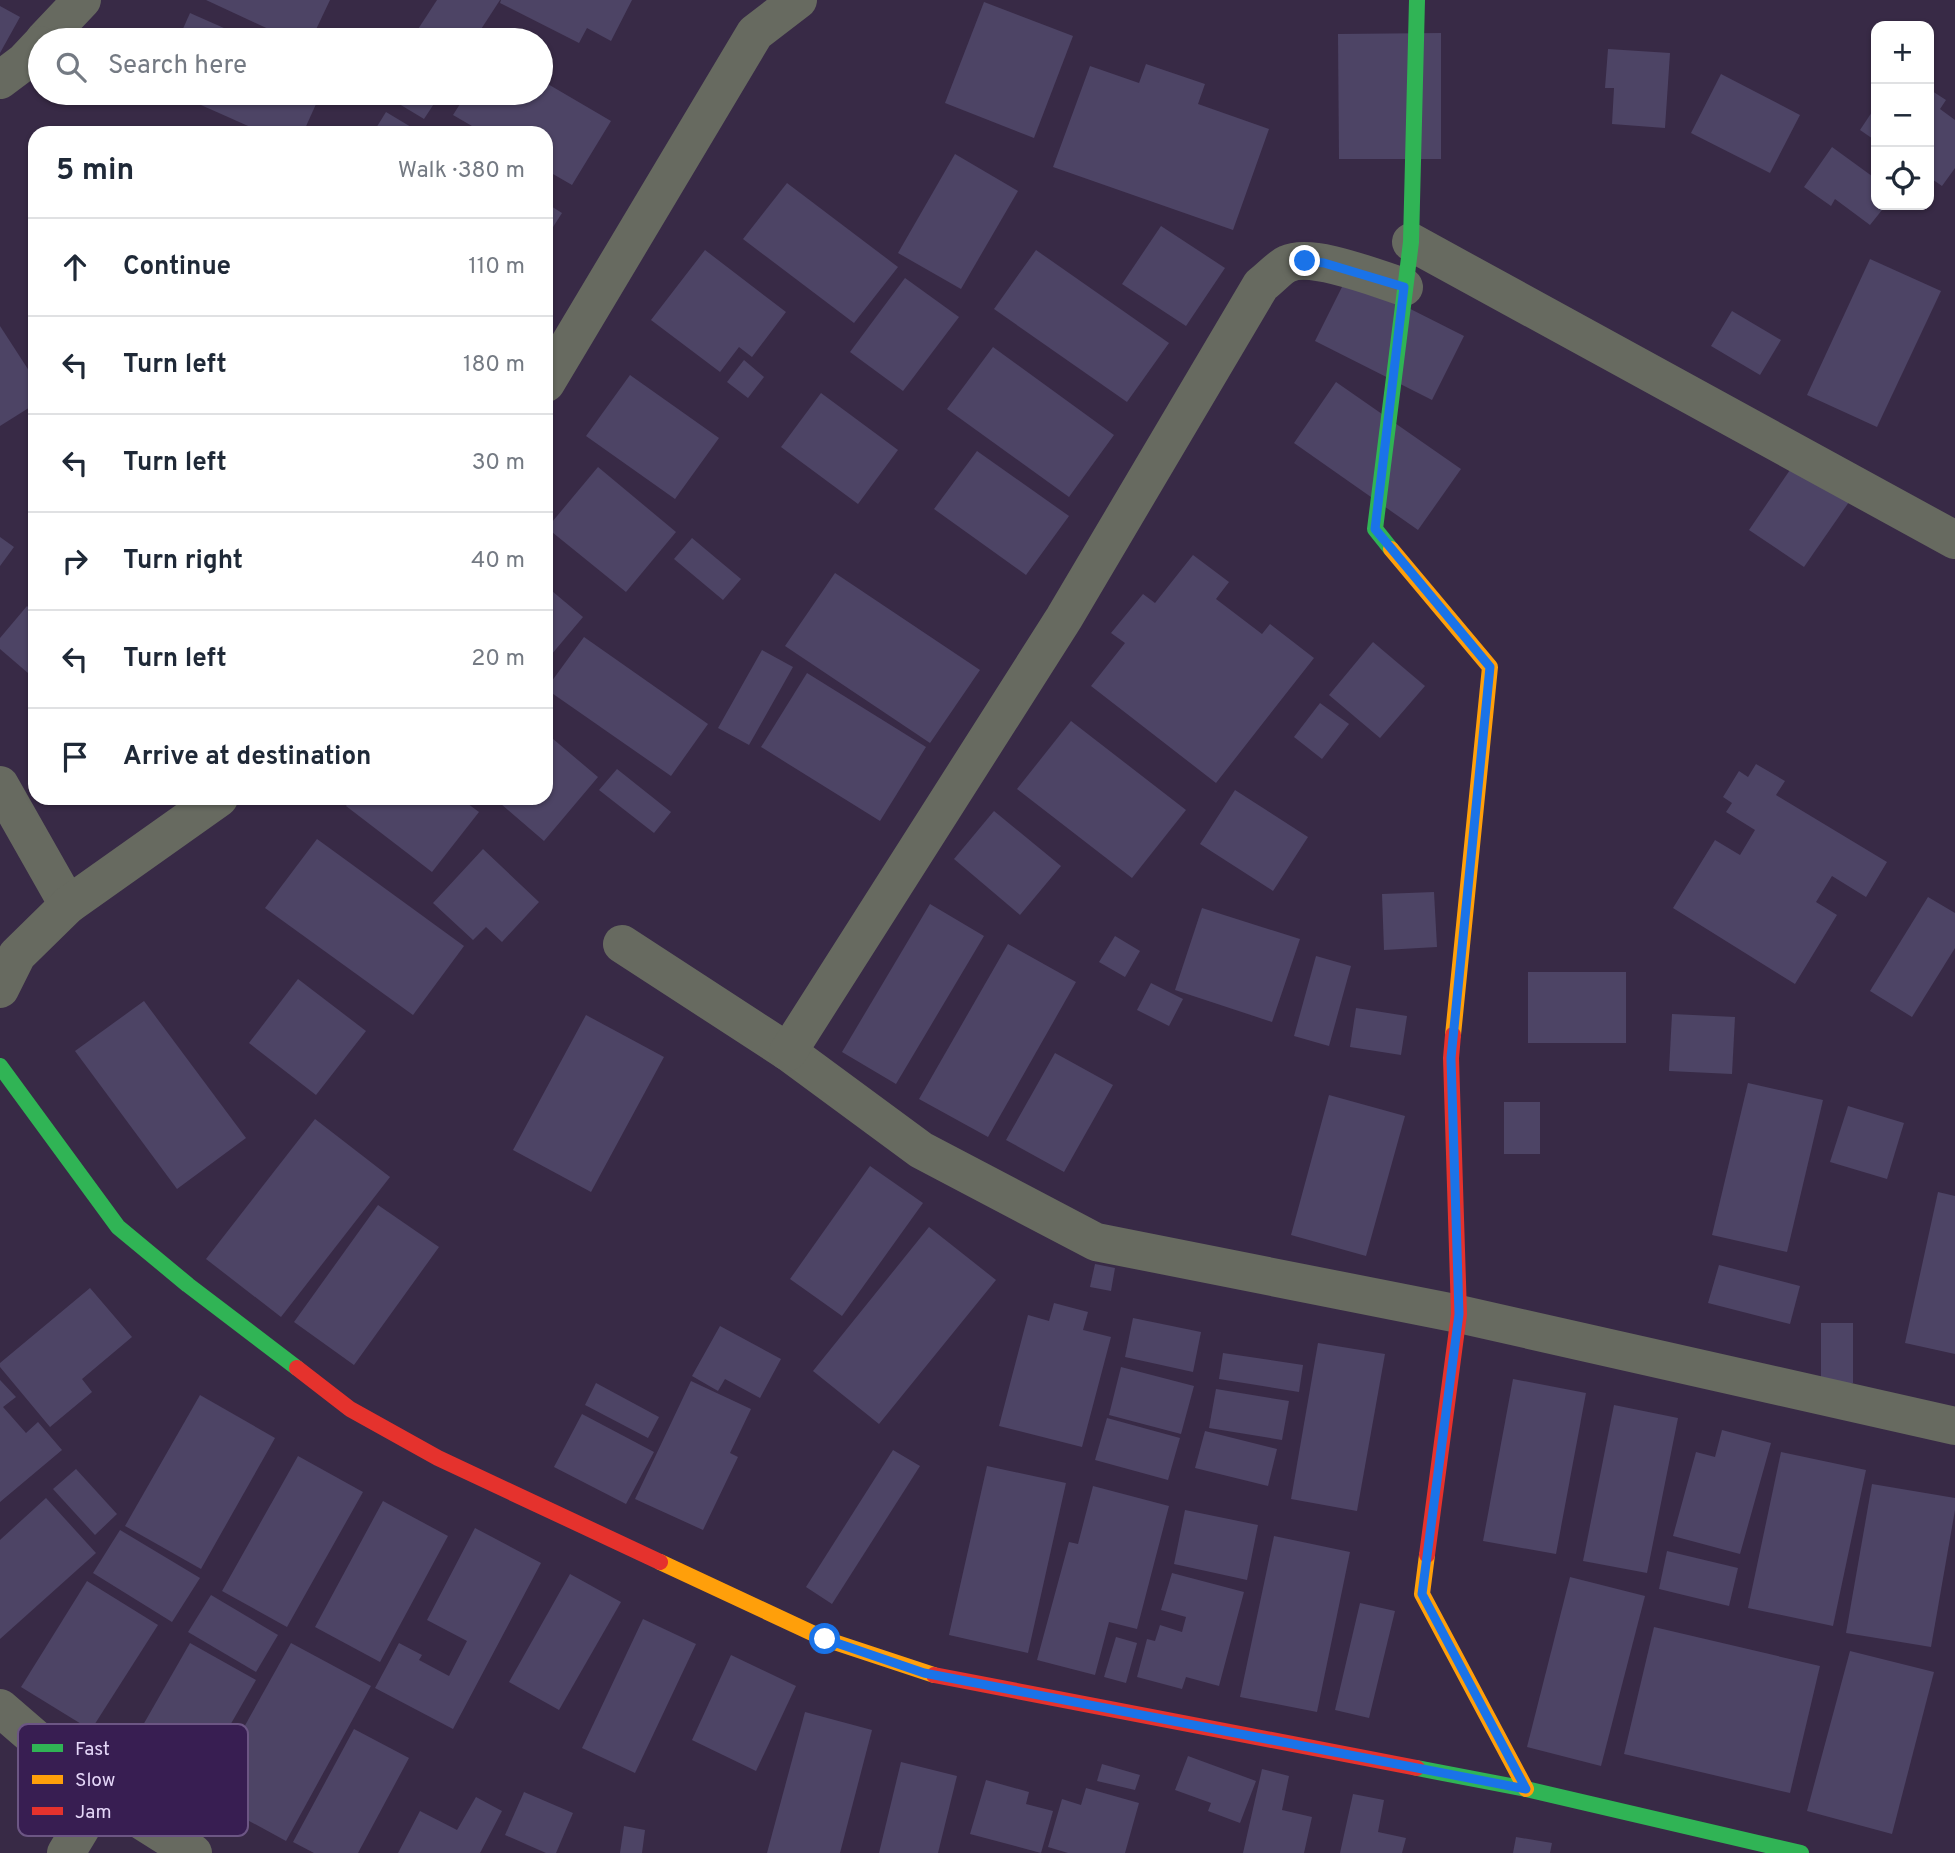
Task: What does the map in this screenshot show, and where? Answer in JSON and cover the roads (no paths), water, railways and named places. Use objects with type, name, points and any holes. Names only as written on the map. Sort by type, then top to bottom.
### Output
[{"type":"street","points":[[55,28],[82,0]]},
{"type":"street","points":[[553,371],[755,33],[798,0]]},
{"type":"street","points":[[1417,0],[1411,242],[1375,529],[1490,667],[1451,1058],[1459,1314],[1422,1594],[1526,1789]]},
{"type":"street","points":[[0,80],[28,58]]},
{"type":"street","points":[[1411,242],[1955,541]]},
{"type":"street","points":[[788,1052],[1064,618],[1261,285],[1286,264],[1305,261],[1324,263],[1404,287]]},
{"type":"street","points":[[0,785],[68,905]]},
{"type":"street","points":[[0,989],[17,955],[68,905],[209,805]]},
{"type":"street","points":[[622,944],[788,1052],[921,1150],[1096,1242],[1459,1314],[1955,1426]]},
{"type":"street","points":[[0,1066],[118,1227],[198,1293],[350,1409],[450,1464],[825,1639],[924,1673],[1526,1789],[1801,1853]]},
{"type":"street","points":[[0,1708],[19,1724]]},
{"type":"street","points":[[66,1853],[77,1836]]},
{"type":"street","points":[[166,1836],[193,1853]]}]
